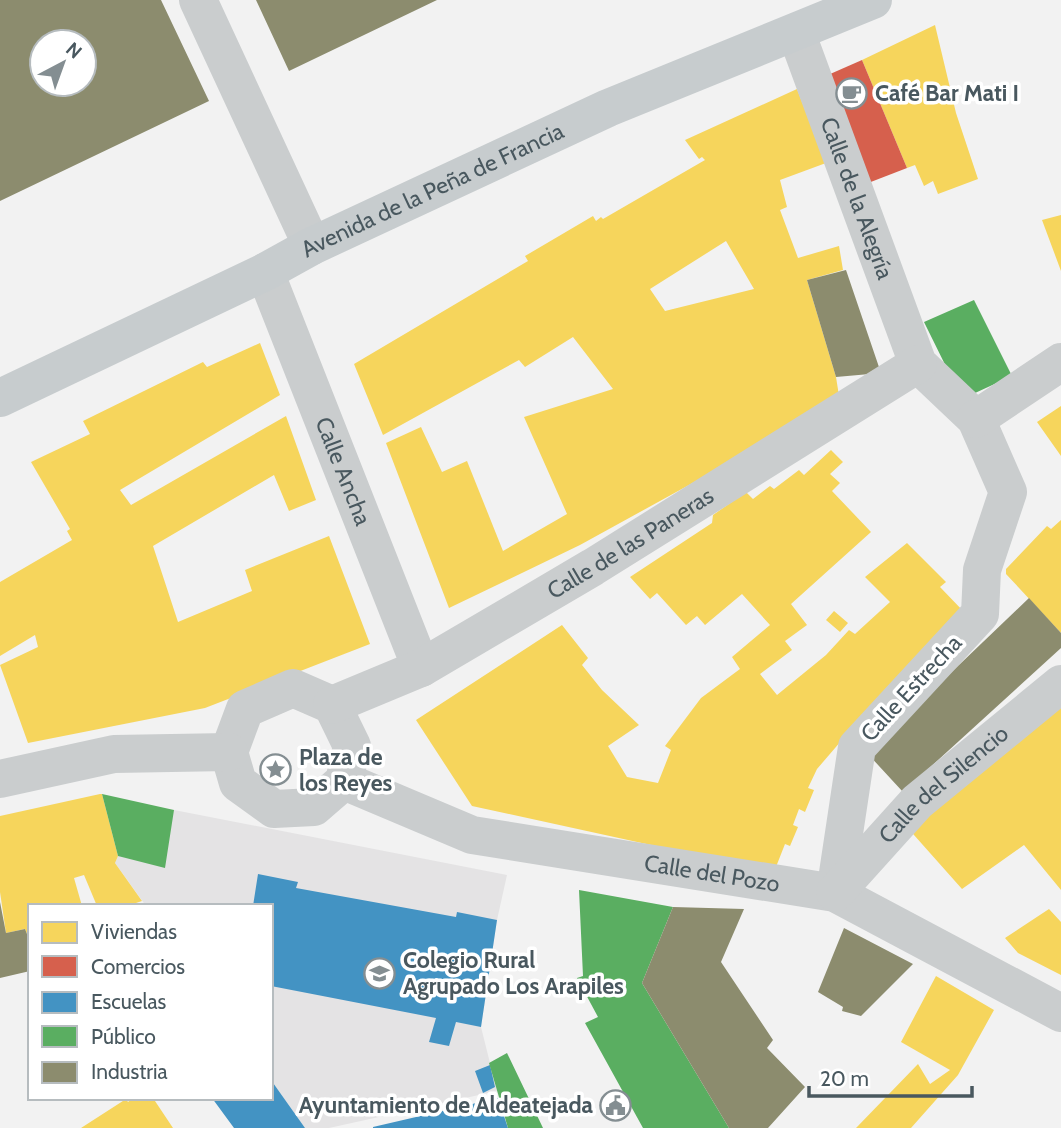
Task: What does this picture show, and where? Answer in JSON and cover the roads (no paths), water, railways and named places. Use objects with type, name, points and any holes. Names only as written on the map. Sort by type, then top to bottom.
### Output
[{"type":"main road","name":"Avenida de la Peña de Francia","points":[[0,398],[265,272],[312,246],[608,108],[873,0]]},
{"type":"street","points":[[198,0],[312,246]]},
{"type":"street","name":"Calle de la Alegría","points":[[796,32],[918,364]]},
{"type":"street","name":"Calle Ancha","points":[[265,272],[421,668]]},
{"type":"street","points":[[918,364],[976,419],[1061,362]]},
{"type":"street","name":"Calle de las Paneras","points":[[332,705],[421,668],[593,567],[918,364]]},
{"type":"street","name":"Calle Estrecha","points":[[835,892],[857,747],[980,614],[982,570],[1008,492],[976,419]]},
{"type":"street","name":"Calle del Silencio","points":[[835,892],[917,802],[1061,684]]},
{"type":"street","points":[[293,688],[332,705],[352,746],[344,781],[314,807],[274,809],[238,783],[229,752],[245,709],[293,688]]},
{"type":"street","points":[[0,779],[114,754],[229,752]]},
{"type":"street","name":"Calle del Pozo","points":[[344,781],[472,835],[835,892],[1061,1013]]},
{"type":"place","name":"Café Bar Mati I","points":[[852,93]]},
{"type":"place","name":"Plaza de los Reyes","points":[[276,770]]},
{"type":"place","name":"Colegio Rural Agrupado Los Arapiles","points":[[380,973]]},
{"type":"place","name":"Ayuntamiento de Aldeatejada","points":[[616,1105]]}]
